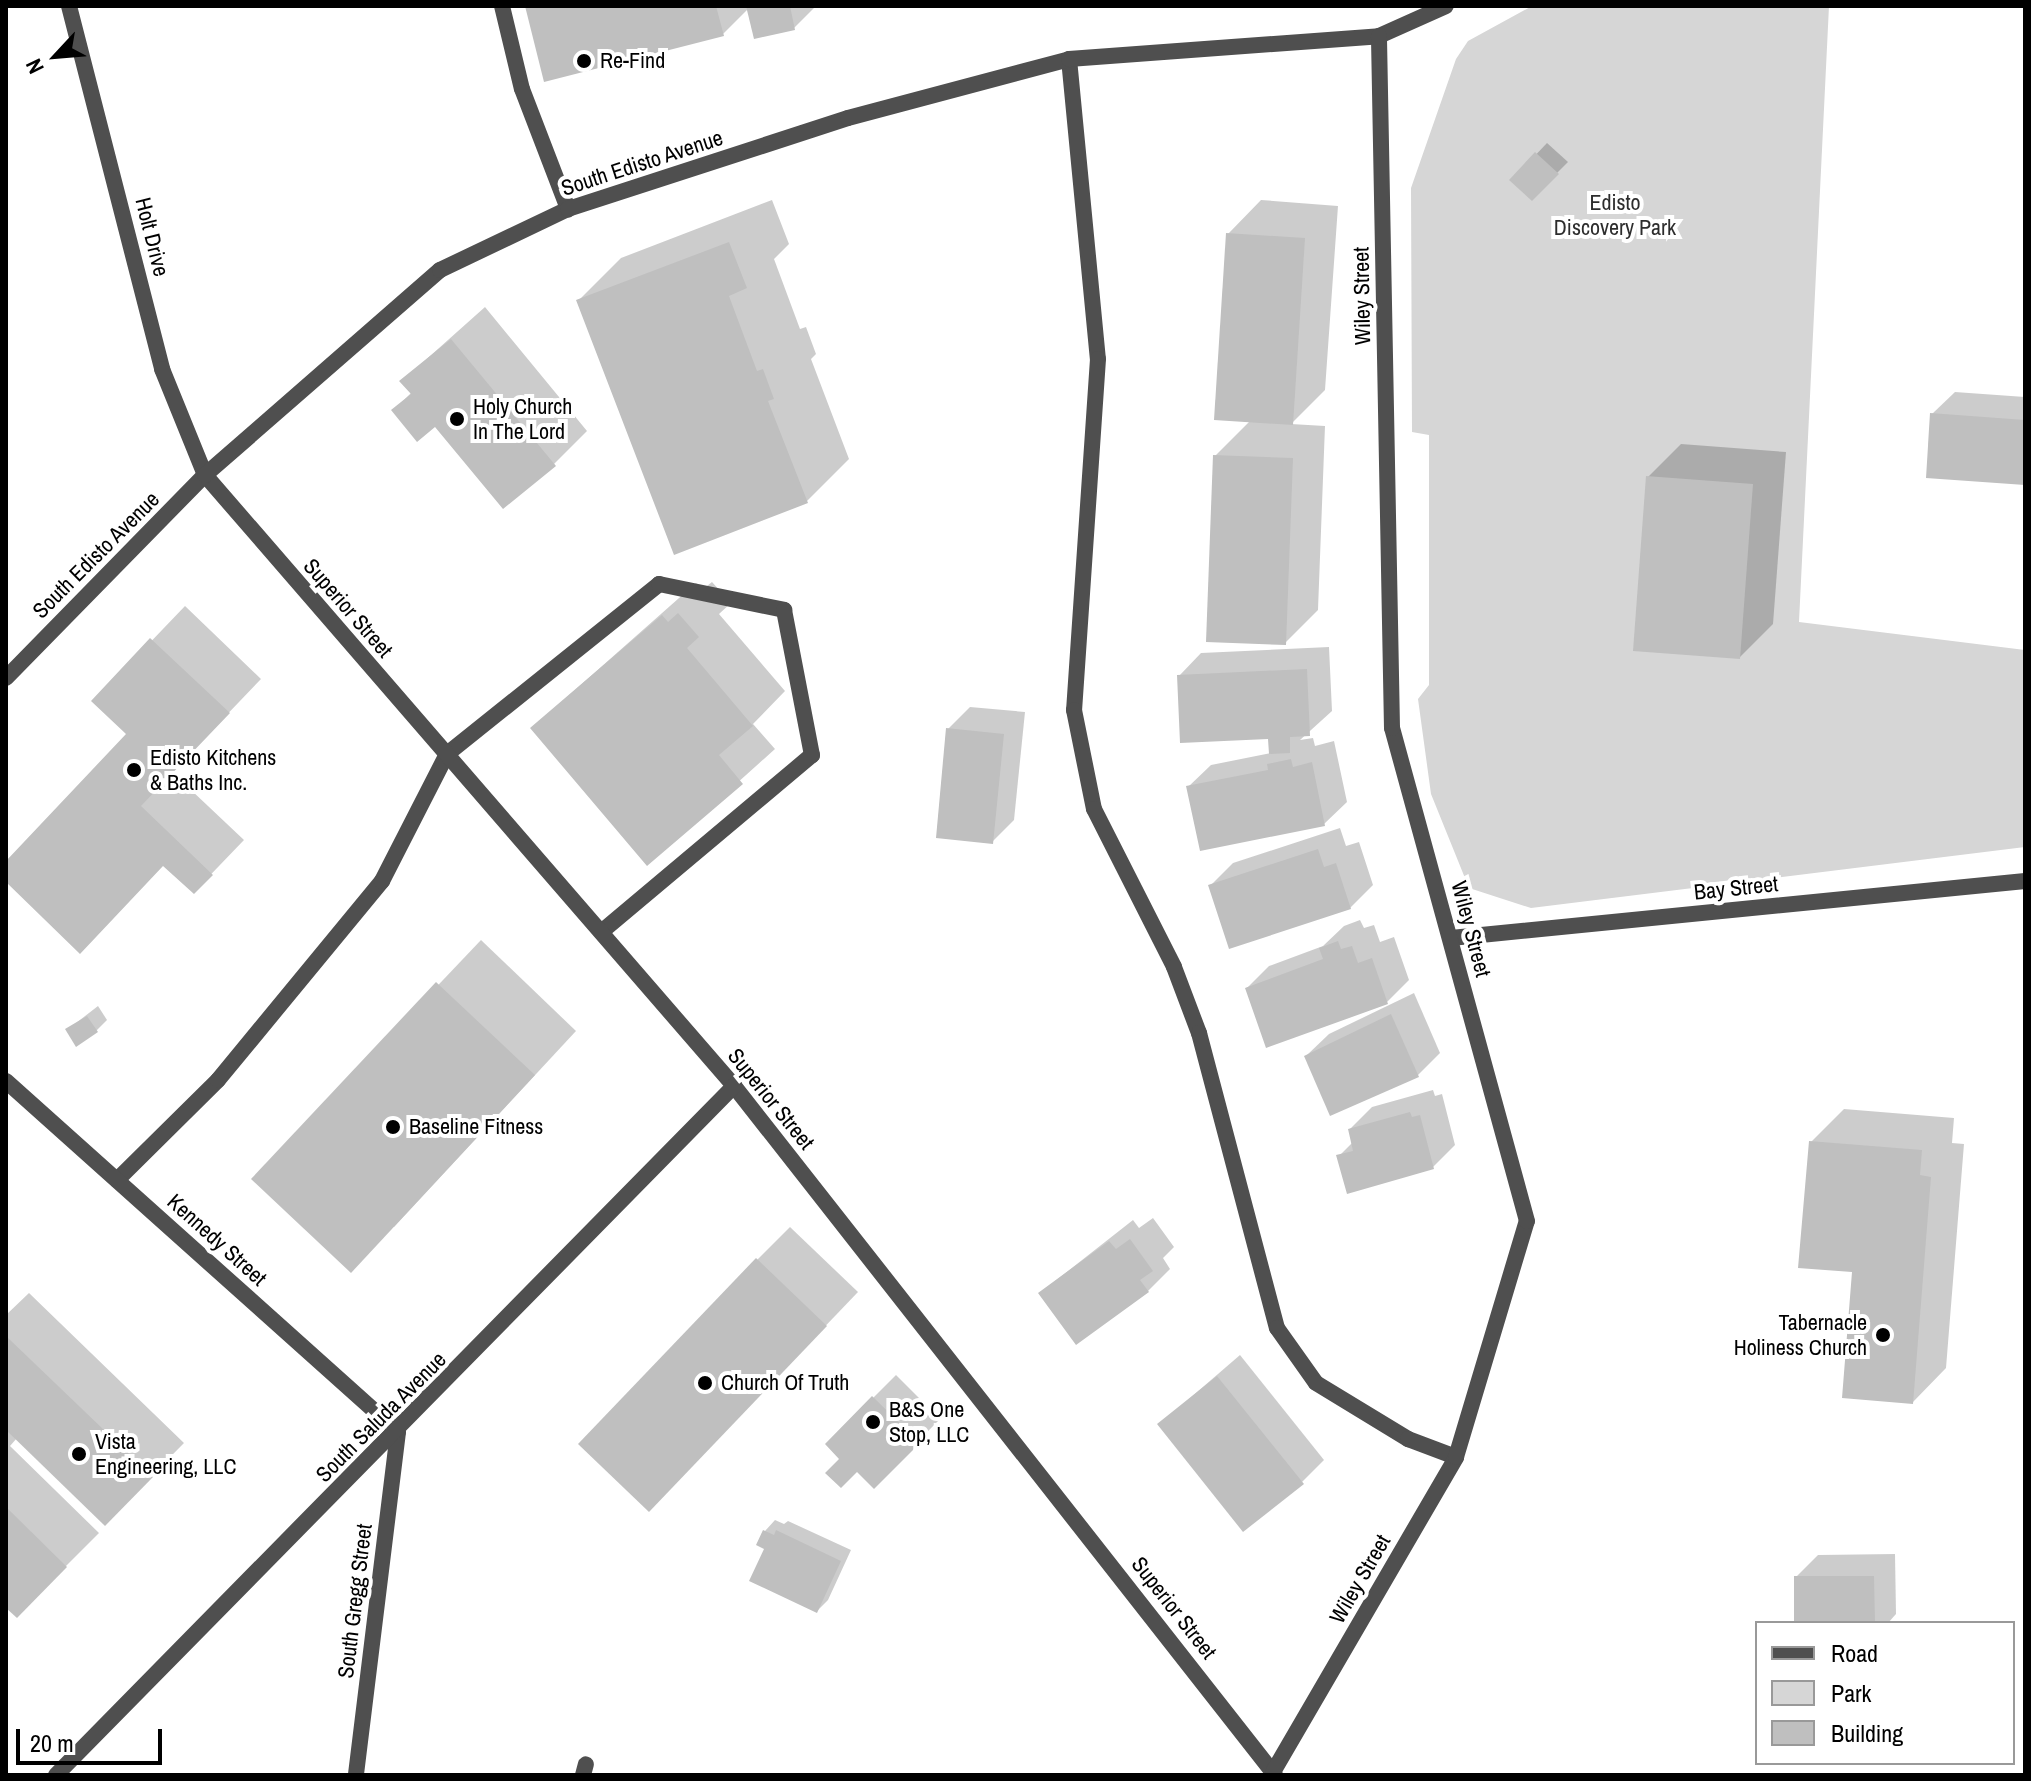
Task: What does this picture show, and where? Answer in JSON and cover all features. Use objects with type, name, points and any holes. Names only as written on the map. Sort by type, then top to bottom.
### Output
[{"type":"street","name":"Holt Drive","points":[[69,6],[162,369],[205,475]]},
{"type":"street","points":[[502,6],[522,89],[568,209]]},
{"type":"street","name":"South Edisto Avenue","points":[[6,678],[205,475],[440,270],[568,209],[848,118],[1069,59],[1379,36],[1446,6]]},
{"type":"street","name":"Wiley Street","points":[[1274,1774],[1456,1457],[1527,1221],[1392,728],[1379,36]]},
{"type":"street","points":[[1069,59],[1098,359],[1074,710],[1094,809],[1174,967],[1199,1033],[1277,1328],[1316,1383],[1408,1439],[1456,1457]]},
{"type":"street","name":"Superior Street","points":[[205,475],[734,1086],[1274,1774]]},
{"type":"street","points":[[117,1180],[218,1080],[375,889],[447,754],[659,584],[784,610],[812,755],[601,932]]},
{"type":"street","name":"Bay Street","points":[[1451,938],[2025,881]]},
{"type":"street","name":"Kennedy Street","points":[[6,1081],[398,1432]]},
{"type":"street","name":"South Saluda Avenue","points":[[56,1775],[398,1432],[734,1086]]},
{"type":"street","name":"South Gregg Street","points":[[356,1775],[398,1432]]},
{"type":"green space","name":"Edisto Discovery Park","points":[[1532,6],[1829,6],[1799,622],[2025,650],[2025,847],[1531,908],[1469,888],[1431,794],[1418,699],[1429,685],[1429,435],[1412,432],[1411,188],[1456,59],[1468,41]]},
{"type":"building","name":"Re-Find","points":[[525,6],[716,6],[724,36],[544,82]]},
{"type":"building","points":[[746,6],[790,6],[795,30],[754,39]]},
{"type":"building","points":[[1535,152],[1559,174],[1532,201],[1509,180]]},
{"type":"building","points":[[1226,233],[1305,238],[1293,425],[1214,420]]},
{"type":"building","points":[[729,242],[747,288],[729,296],[757,371],[763,369],[774,399],[768,401],[808,503],[674,555],[576,300]]},
{"type":"building","name":"Holy Church In The Lord","points":[[451,339],[556,466],[503,509],[435,427],[417,442],[391,410],[411,394],[399,381]]},
{"type":"building","points":[[1930,413],[2025,420],[2025,485],[1926,478]]},
{"type":"building","points":[[1213,455],[1293,458],[1286,645],[1206,642]]},
{"type":"building","points":[[1646,476],[1753,484],[1740,659],[1633,651]]},
{"type":"building","points":[[678,613],[699,637],[687,648],[753,726],[719,755],[743,784],[647,866],[530,728],[662,615],[668,622]]},
{"type":"building","name":"Edisto Kitchens & Baths Inc.","points":[[150,638],[230,713],[141,806],[213,875],[194,894],[163,866],[80,954],[6,882],[6,861],[126,734],[91,701]]},
{"type":"building","points":[[1307,669],[1310,736],[1290,737],[1290,753],[1269,754],[1268,739],[1180,743],[1177,675]]},
{"type":"building","points":[[946,728],[1004,734],[993,844],[936,838]]},
{"type":"building","points":[[1291,759],[1293,767],[1312,762],[1325,826],[1200,851],[1186,786],[1268,770],[1267,764]]},
{"type":"building","points":[[1318,849],[1324,867],[1336,863],[1351,909],[1229,949],[1208,885]]},
{"type":"building","points":[[1338,941],[1341,949],[1352,946],[1358,963],[1372,958],[1388,1004],[1266,1048],[1245,988],[1323,959],[1319,948]]},
{"type":"building","name":"Baseline Fitness","points":[[436,982],[535,1075],[351,1273],[251,1179]]},
{"type":"building","points":[[1391,1014],[1419,1077],[1330,1116],[1304,1056]]},
{"type":"building","points":[[87,1016],[98,1032],[76,1047],[65,1029]]},
{"type":"building","points":[[1410,1112],[1412,1117],[1420,1115],[1434,1169],[1347,1194],[1336,1155],[1353,1151],[1348,1129]]},
{"type":"building","name":"Tabernacle Holiness Church","points":[[1809,1141],[1922,1150],[1920,1175],[1931,1177],[1913,1404],[1842,1398],[1852,1272],[1798,1268]]},
{"type":"building","points":[[1130,1239],[1153,1271],[1140,1280],[1149,1292],[1076,1345],[1038,1293],[1109,1241],[1116,1249]]},
{"type":"building","name":"Church Of Truth","points":[[756,1258],[827,1326],[649,1512],[578,1444]]},
{"type":"building","name":"Vista Engineering, LLC","points":[[6,1336],[153,1477],[105,1526],[6,1430]]},
{"type":"building","points":[[1217,1376],[1304,1484],[1243,1532],[1157,1424]]},
{"type":"building","name":"B&S One Stop, LLC","points":[[872,1396],[920,1443],[874,1489],[857,1472],[841,1488],[825,1473],[839,1459],[825,1444]]},
{"type":"building","points":[[6,1507],[67,1567],[17,1618],[6,1608]]},
{"type":"building","points":[[763,1530],[774,1535],[776,1530],[841,1561],[817,1613],[749,1581],[764,1549],[756,1545]]},
{"type":"building","points":[[1794,1576],[1874,1576],[1875,1621],[1794,1621]]},
{"type":"place","name":"Re-Find","points":[[584,61]]},
{"type":"place","name":"Holy Church In The Lord","points":[[457,419]]},
{"type":"place","name":"Edisto Kitchens & Baths Inc.","points":[[134,770]]},
{"type":"place","name":"Baseline Fitness","points":[[393,1127]]},
{"type":"place","name":"Tabernacle Holiness Church","points":[[1883,1335]]},
{"type":"place","name":"Church Of Truth","points":[[705,1383]]},
{"type":"place","name":"B&S One Stop, LLC","points":[[873,1422]]},
{"type":"place","name":"Vista Engineering, LLC","points":[[79,1454]]}]
